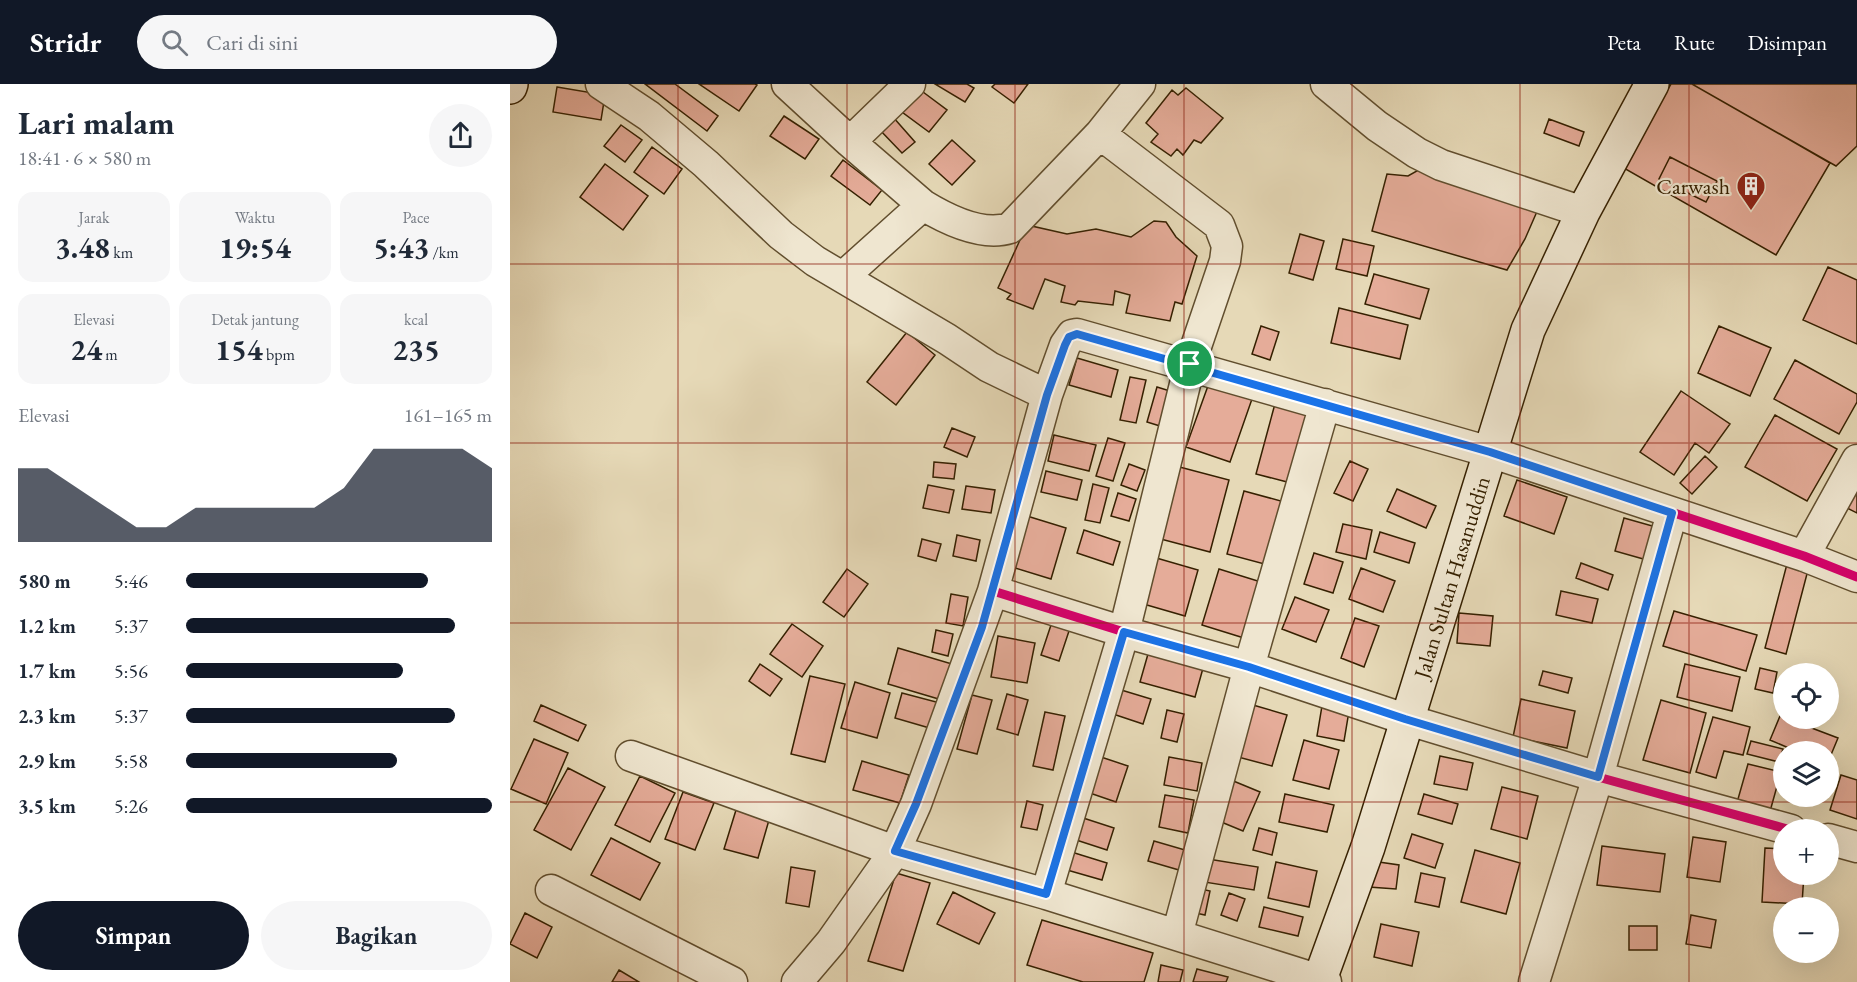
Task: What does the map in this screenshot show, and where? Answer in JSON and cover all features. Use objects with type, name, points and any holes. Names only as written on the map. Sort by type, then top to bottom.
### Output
[{"type":"main road","name":"Jalan Sultan Hasanuddin","points":[[1321,981],[1368,847],[1405,719],[1439,622],[1528,330],[1583,212],[1652,84]]},
{"type":"street","points":[[601,84],[626,98],[657,122],[706,164],[781,235],[815,261],[844,276],[989,367],[1047,395]]},
{"type":"street","points":[[787,84],[923,205],[952,220],[993,231],[1010,228],[1100,134],[1140,84]]},
{"type":"street","points":[[850,142],[910,84]]},
{"type":"street","points":[[1326,84],[1377,126],[1433,161],[1583,212]]},
{"type":"street","points":[[1046,894],[1124,632],[1190,364],[1226,261],[1225,234],[1219,225],[1100,134]]},
{"type":"street","points":[[844,276],[923,205]]},
{"type":"street","points":[[797,982],[831,942],[895,851],[916,804],[993,591],[1047,395],[1065,345],[1072,335],[1190,364],[1490,452],[1804,556],[1857,577]]},
{"type":"street","points":[[1177,935],[1249,667],[1325,404]]},
{"type":"street","points":[[1804,556],[1857,460]]},
{"type":"street","points":[[1534,982],[1598,777],[1672,513]]},
{"type":"street","points":[[993,591],[1124,632],[1249,667],[1405,719],[1598,777],[1773,825]]},
{"type":"street","points":[[631,756],[895,851],[1046,894],[1321,981]]},
{"type":"street","points":[[1839,842],[1857,847]]},
{"type":"street","points":[[550,890],[732,982]]},
{"type":"building","points":[[645,84],[675,84],[718,116],[707,131]]},
{"type":"building","points":[[699,84],[755,84],[757,85],[739,111]]},
{"type":"building","points":[[935,84],[967,84],[974,88],[965,102]]},
{"type":"building","points":[[995,84],[1028,84],[1014,103],[992,87]]},
{"type":"building","name":"Carwash","points":[[1671,84],[1692,84],[1830,163],[1776,255],[1622,167]]},
{"type":"building","points":[[1692,84],[1857,84],[1857,146],[1836,166]]},
{"type":"building","points":[[557,87],[605,95],[601,120],[553,112]]},
{"type":"building","points":[[1186,88],[1223,118],[1201,143],[1194,140],[1183,155],[1177,149],[1171,156],[1151,142],[1158,134],[1146,123],[1172,90],[1178,95]]},
{"type":"building","points":[[919,89],[947,110],[929,132],[902,112]]},
{"type":"building","points":[[784,116],[819,139],[805,159],[770,136]]},
{"type":"building","points":[[893,117],[915,142],[902,153],[879,129]]},
{"type":"building","points":[[1549,119],[1584,132],[1579,146],[1544,133]]},
{"type":"building","points":[[621,125],[642,140],[625,162],[604,146]]},
{"type":"building","points":[[952,140],[975,161],[952,185],[929,164]]},
{"type":"building","points":[[652,147],[682,169],[664,194],[634,172]]},
{"type":"building","points":[[1670,157],[1717,181],[1706,202],[1659,179]]},
{"type":"building","points":[[843,160],[882,190],[870,205],[831,176]]},
{"type":"building","points":[[605,164],[648,196],[623,230],[580,197]]},
{"type":"building","points":[[1422,168],[1542,200],[1525,239],[1507,270],[1372,231],[1387,174],[1408,176]]},
{"type":"building","points":[[1154,221],[1166,222],[1176,237],[1197,256],[1182,304],[1175,302],[1170,321],[1126,313],[1130,295],[1115,291],[1113,305],[1078,301],[1075,305],[1061,302],[1065,286],[1045,279],[1033,309],[1007,299],[1011,294],[998,288],[1020,240],[1013,237],[1018,223],[1067,234],[1096,229],[1131,237]]},
{"type":"building","points":[[1300,234],[1324,241],[1313,280],[1289,273]]},
{"type":"building","points":[[1343,239],[1374,246],[1367,276],[1336,269]]},
{"type":"building","points":[[1828,267],[1857,280],[1857,344],[1803,320]]},
{"type":"building","points":[[1374,274],[1429,289],[1420,319],[1365,304]]},
{"type":"building","points":[[1339,308],[1408,325],[1400,359],[1331,343]]},
{"type":"building","points":[[1261,326],[1279,332],[1270,360],[1252,354]]},
{"type":"building","points":[[1719,326],[1771,348],[1750,396],[1698,373]]},
{"type":"building","points":[[907,332],[935,355],[896,405],[867,382]]},
{"type":"building","points":[[1077,358],[1118,370],[1111,397],[1069,385]]},
{"type":"building","points":[[1795,360],[1857,394],[1857,402],[1839,434],[1774,399]]},
{"type":"building","points":[[1130,377],[1146,380],[1136,423],[1120,420]]},
{"type":"building","points":[[1209,383],[1252,399],[1230,462],[1186,447]]},
{"type":"building","points":[[1157,387],[1170,391],[1160,426],[1147,422]]},
{"type":"building","points":[[1681,391],[1730,424],[1709,453],[1695,443],[1674,475],[1640,452]]},
{"type":"building","points":[[1276,400],[1311,409],[1291,483],[1256,474]]},
{"type":"building","points":[[1775,415],[1837,449],[1807,501],[1745,467]]},
{"type":"building","points":[[952,428],[975,437],[967,457],[944,447]]},
{"type":"building","points":[[1054,435],[1096,445],[1089,471],[1048,461]]},
{"type":"building","points":[[1108,438],[1125,443],[1113,481],[1096,476]]},
{"type":"building","points":[[1705,456],[1717,467],[1692,494],[1680,483]]},
{"type":"building","points":[[1350,461],[1368,469],[1353,501],[1334,493]]},
{"type":"building","points":[[934,462],[956,464],[954,479],[933,477]]},
{"type":"building","points":[[1129,464],[1145,470],[1137,491],[1121,485]]},
{"type":"building","points":[[1172,465],[1229,480],[1210,552],[1153,537]]},
{"type":"building","points":[[1046,471],[1082,480],[1077,500],[1041,492]]},
{"type":"building","points":[[1857,479],[1857,513],[1843,506]]},
{"type":"building","points":[[1517,480],[1567,497],[1554,534],[1504,516]]},
{"type":"building","points":[[1093,484],[1109,488],[1100,523],[1085,520]]},
{"type":"building","points":[[928,485],[954,490],[949,513],[923,508]]},
{"type":"building","points":[[966,486],[995,490],[991,513],[962,509]]},
{"type":"building","points":[[1397,489],[1436,506],[1426,528],[1387,511]]},
{"type":"building","points":[[1244,491],[1288,503],[1272,566],[1227,554]]},
{"type":"building","points":[[1118,493],[1136,499],[1129,521],[1111,516]]},
{"type":"building","points":[[1027,516],[1066,528],[1051,579],[1012,567]]},
{"type":"building","points":[[1624,518],[1663,529],[1654,562],[1615,551]]},
{"type":"building","points":[[1343,524],[1372,530],[1366,559],[1336,552]]},
{"type":"building","points":[[1084,530],[1120,542],[1113,565],[1077,553]]},
{"type":"building","points":[[1380,532],[1415,543],[1409,563],[1374,552]]},
{"type":"building","points":[[957,535],[980,540],[976,561],[953,556]]},
{"type":"building","points":[[922,539],[941,544],[936,561],[918,556]]},
{"type":"building","points":[[1314,553],[1343,562],[1333,593],[1304,584]]},
{"type":"building","points":[[1146,555],[1198,570],[1185,616],[1133,601]]},
{"type":"building","points":[[1581,563],[1613,575],[1608,590],[1576,578]]},
{"type":"building","points":[[1787,564],[1808,570],[1786,654],[1765,648]]},
{"type":"building","points":[[1361,568],[1395,581],[1383,612],[1349,599]]},
{"type":"building","points":[[847,569],[868,584],[844,617],[823,602]]},
{"type":"building","points":[[1219,569],[1261,582],[1244,638],[1202,625]]},
{"type":"building","points":[[1561,591],[1598,599],[1592,623],[1556,615]]},
{"type":"building","points":[[951,594],[968,597],[963,626],[946,623]]},
{"type":"building","points":[[1295,597],[1329,610],[1316,642],[1282,629]]},
{"type":"building","points":[[1674,611],[1757,635],[1746,671],[1663,646]]},
{"type":"building","points":[[1459,613],[1493,616],[1490,646],[1457,643]]},
{"type":"building","points":[[1054,616],[1072,622],[1059,661],[1041,655]]},
{"type":"building","points":[[1355,618],[1379,626],[1364,667],[1341,658]]},
{"type":"building","points":[[792,624],[823,646],[802,677],[770,654]]},
{"type":"building","points":[[936,630],[953,634],[948,656],[932,652]]},
{"type":"building","points":[[998,636],[1035,643],[1027,683],[991,677]]},
{"type":"building","points":[[1150,647],[1205,661],[1195,697],[1140,682]]},
{"type":"building","points":[[898,648],[952,664],[942,700],[888,684]]},
{"type":"building","points":[[760,664],[782,679],[770,696],[749,681]]},
{"type":"building","points":[[1685,664],[1740,677],[1732,711],[1677,697]]},
{"type":"building","points":[[1760,668],[1773,671],[1773,693],[1755,689]]},
{"type":"building","points":[[1543,671],[1572,678],[1568,693],[1539,685]]},
{"type":"building","points":[[810,676],[845,684],[825,762],[791,754]]},
{"type":"building","points":[[855,682],[890,693],[877,738],[841,728]]},
{"type":"building","points":[[1108,686],[1151,699],[1143,724],[1101,710]]},
{"type":"building","points":[[902,693],[940,703],[933,729],[895,718]]},
{"type":"building","points":[[1007,694],[1028,700],[1018,735],[997,729]]},
{"type":"building","points":[[972,695],[992,700],[977,754],[957,749]]},
{"type":"building","points":[[1521,699],[1575,711],[1567,748],[1513,737]]},
{"type":"building","points":[[1323,700],[1350,705],[1344,741],[1317,736]]},
{"type":"building","points":[[1661,700],[1706,713],[1690,773],[1643,760]]},
{"type":"building","points":[[541,705],[586,725],[578,741],[534,721]]},
{"type":"building","points":[[1253,705],[1287,715],[1272,766],[1238,757]]},
{"type":"building","points":[[1167,710],[1184,714],[1177,742],[1161,738]]},
{"type":"building","points":[[1045,712],[1065,716],[1053,770],[1033,766]]},
{"type":"building","points":[[1713,717],[1750,727],[1743,755],[1724,751],[1716,778],[1696,772]]},
{"type":"building","points":[[1775,729],[1814,729],[1838,738],[1837,741],[1770,740]]},
{"type":"building","points":[[534,739],[568,753],[546,804],[511,789]]},
{"type":"building","points":[[1304,740],[1339,750],[1329,789],[1293,780]]},
{"type":"building","points":[[1751,741],[1773,746],[1773,760],[1747,754]]},
{"type":"building","points":[[1092,754],[1128,766],[1116,802],[1081,790]]},
{"type":"building","points":[[1440,756],[1473,763],[1467,790],[1434,784]]},
{"type":"building","points":[[1169,757],[1202,763],[1197,791],[1164,785]]},
{"type":"building","points":[[862,761],[909,775],[900,803],[853,790]]},
{"type":"building","points":[[1748,764],[1773,770],[1773,801],[1769,815],[1736,806]]},
{"type":"building","points":[[568,768],[605,787],[571,850],[534,830]]},
{"type":"building","points":[[1841,775],[1857,780],[1857,819],[1830,810],[1831,807],[1839,807]]},
{"type":"building","points":[[640,776],[675,793],[650,842],[615,825]]},
{"type":"building","points":[[1231,780],[1260,792],[1243,831],[1214,819]]},
{"type":"building","points":[[1502,787],[1538,796],[1527,839],[1491,829]]},
{"type":"building","points":[[683,792],[714,803],[695,850],[665,839]]},
{"type":"building","points":[[1285,794],[1334,805],[1327,832],[1279,822]]},
{"type":"building","points":[[1424,794],[1458,804],[1452,824],[1418,814]]},
{"type":"building","points":[[1165,795],[1194,800],[1188,833],[1159,827]]},
{"type":"building","points":[[1027,801],[1043,805],[1037,830],[1021,827]]},
{"type":"building","points":[[736,810],[769,820],[758,858],[724,849]]},
{"type":"building","points":[[1074,815],[1114,828],[1107,850],[1067,837]]},
{"type":"building","points":[[1259,828],[1277,833],[1272,855],[1253,850]]},
{"type":"building","points":[[1412,834],[1443,844],[1435,868],[1404,858]]},
{"type":"building","points":[[1693,837],[1726,842],[1720,882],[1687,877]]},
{"type":"building","points":[[611,838],[660,863],[640,900],[591,875]]},
{"type":"building","points":[[1154,841],[1185,850],[1179,870],[1148,861]]},
{"type":"building","points":[[1602,846],[1665,854],[1660,892],[1597,885]]},
{"type":"building","points":[[1765,848],[1773,848],[1773,885],[1803,885],[1802,897],[1773,897],[1773,903],[1762,902]]},
{"type":"building","points":[[1065,850],[1107,863],[1102,880],[1060,868]]},
{"type":"building","points":[[1475,850],[1520,863],[1506,914],[1461,902]]},
{"type":"building","points":[[1208,859],[1258,867],[1254,890],[1204,882]]},
{"type":"building","points":[[1372,861],[1399,865],[1396,889],[1369,887]]},
{"type":"building","points":[[1276,862],[1317,871],[1309,907],[1268,898]]},
{"type":"building","points":[[791,867],[815,871],[809,907],[786,903]]},
{"type":"building","points":[[896,873],[930,883],[903,971],[868,961]]},
{"type":"building","points":[[1421,873],[1445,878],[1439,907],[1415,902]]},
{"type":"building","points":[[1197,888],[1210,891],[1205,915],[1191,912]]},
{"type":"building","points":[[953,892],[995,913],[979,944],[937,924]]},
{"type":"building","points":[[1229,893],[1245,899],[1237,921],[1221,915]]},
{"type":"building","points":[[1264,907],[1303,917],[1298,936],[1259,927]]},
{"type":"building","points":[[525,913],[552,927],[537,958],[510,944]]},
{"type":"building","points":[[1691,915],[1716,920],[1711,948],[1686,944]]},
{"type":"building","points":[[1042,920],[1153,953],[1144,982],[1083,982],[1027,965]]},
{"type":"building","points":[[1381,924],[1419,932],[1412,966],[1374,957]]},
{"type":"building","points":[[1629,926],[1657,926],[1657,950],[1629,950]]},
{"type":"building","points":[[1161,965],[1183,970],[1180,982],[1158,982]]},
{"type":"building","points":[[1197,969],[1228,977],[1226,982],[1193,982]]},
{"type":"building","points":[[619,970],[639,982],[612,982]]},
{"type":"cycle path","points":[[1773,825],[1598,777],[1405,719],[1249,667],[1124,632],[993,591],[1047,395],[1065,345],[1072,335],[1077,334],[1490,452],[1804,556],[1857,577]]},
{"type":"place","name":"Carwash","points":[[1751,212]]},
{"type":"route","points":[[1077,334],[1190,364],[1490,452],[1672,513],[1598,777],[1405,719],[1249,667],[1124,632],[1046,894],[895,851],[916,804],[982,627],[1047,395],[1069,337],[1077,334]]}]
